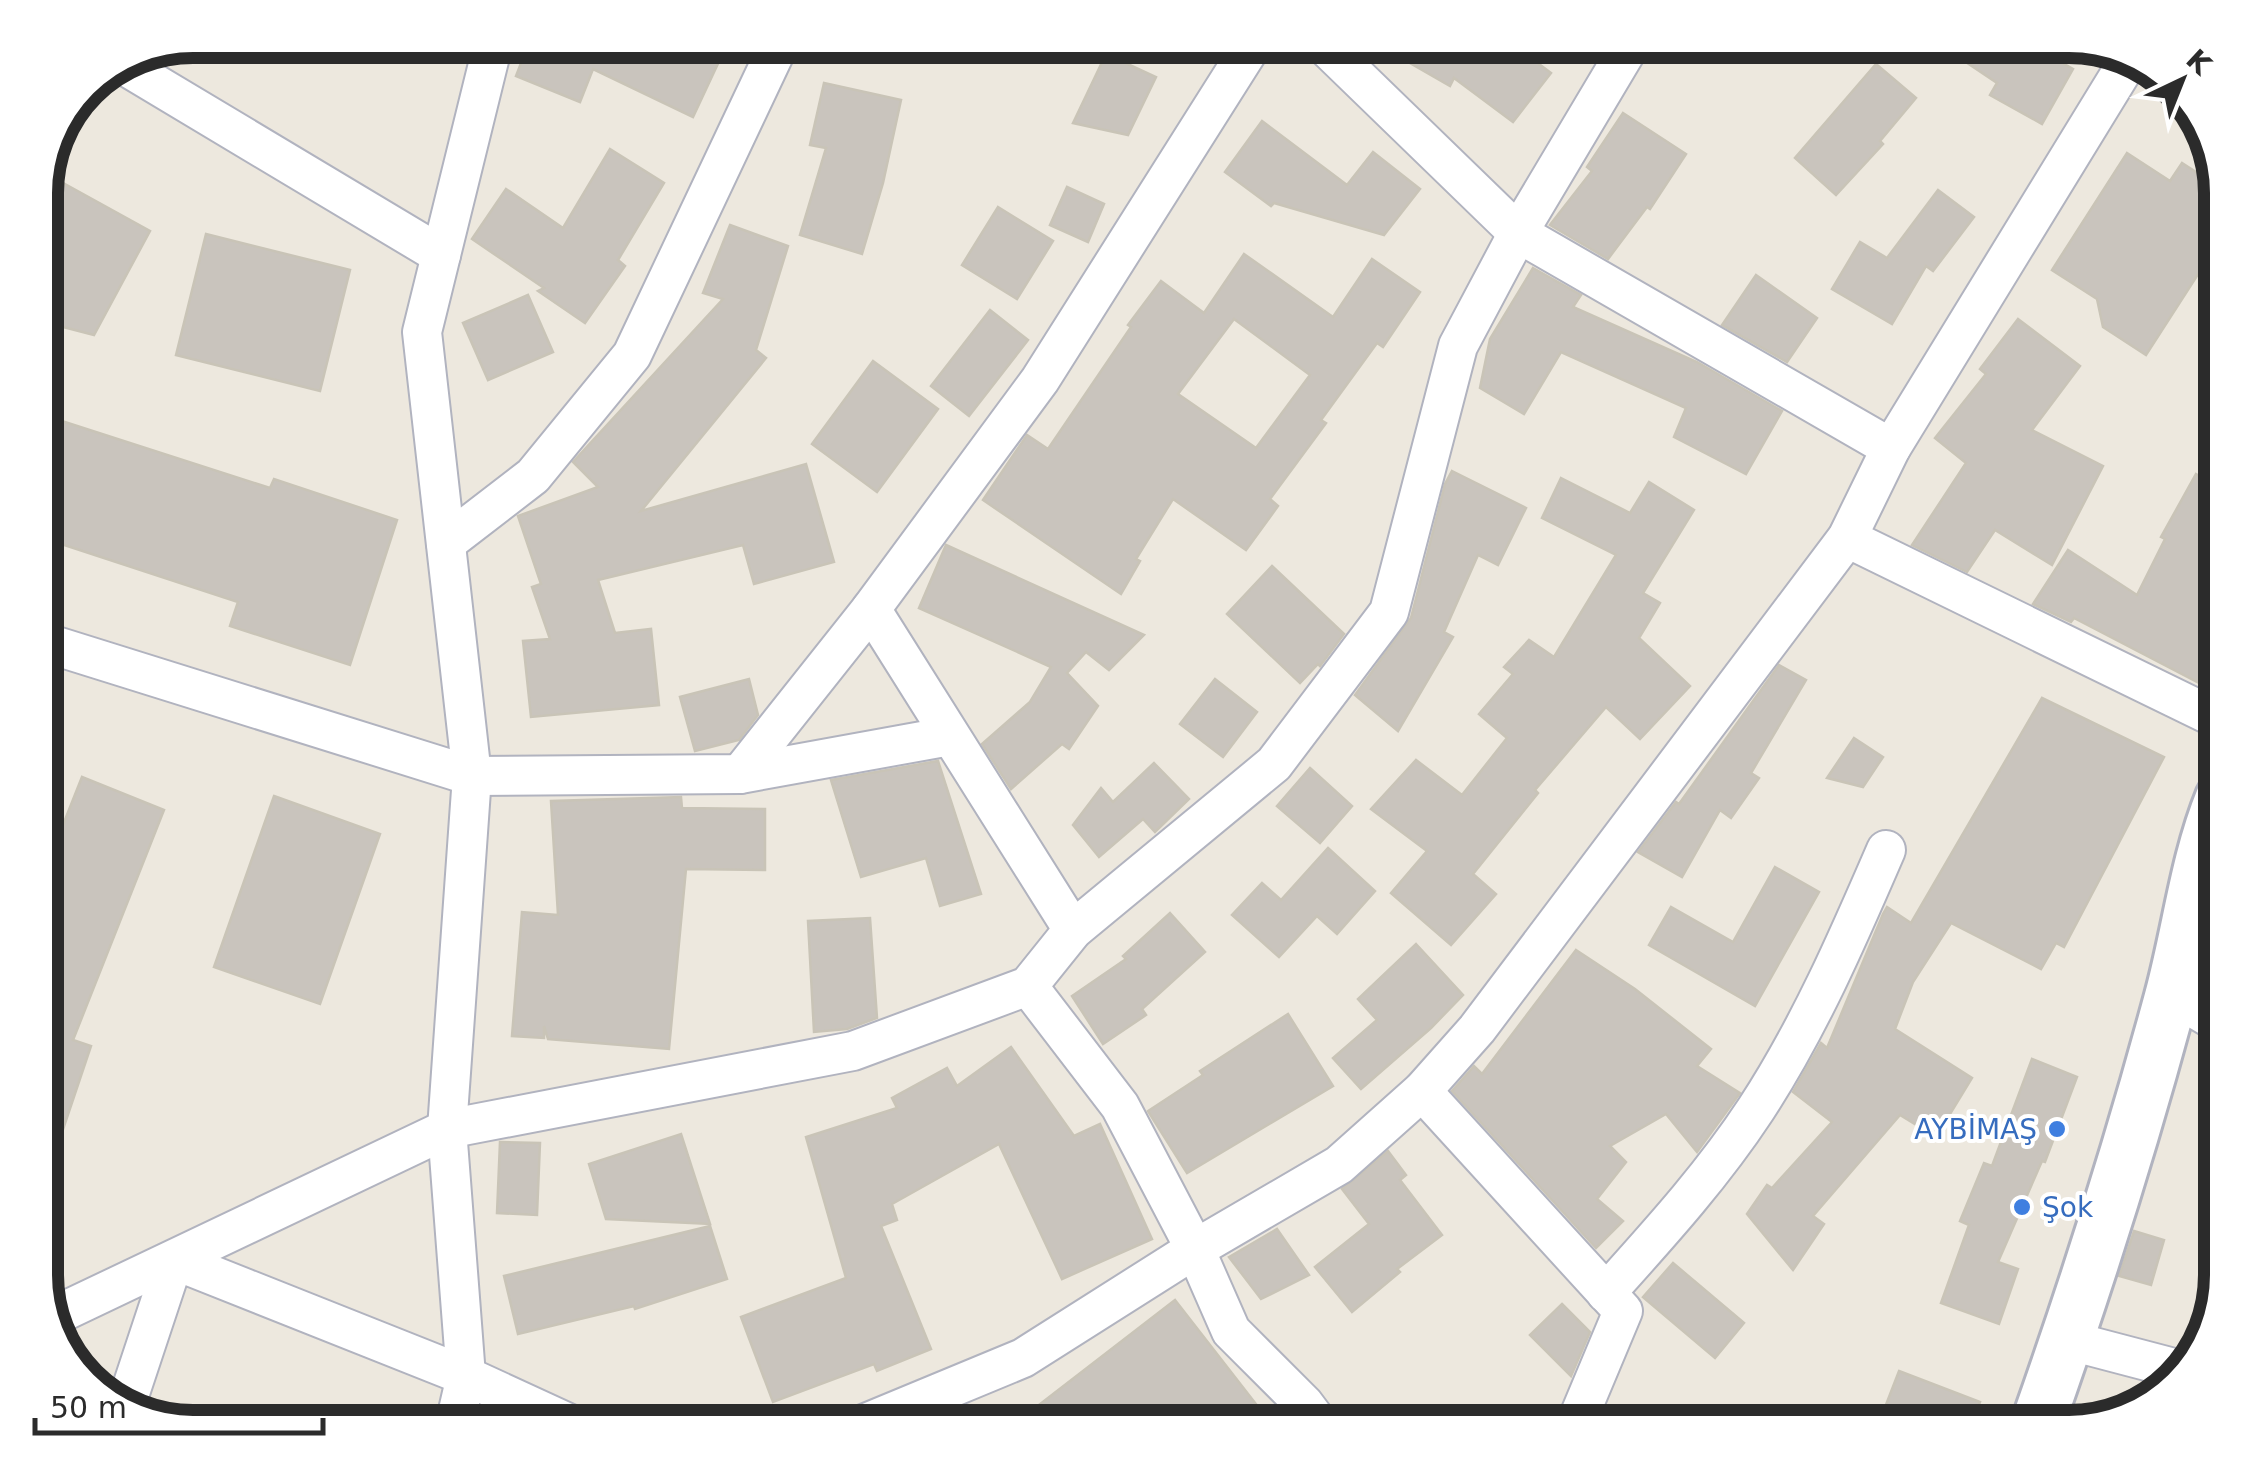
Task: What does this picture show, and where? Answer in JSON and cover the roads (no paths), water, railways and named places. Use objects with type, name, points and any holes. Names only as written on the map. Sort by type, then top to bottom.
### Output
[{"type":"street","points":[[458,1410],[466,1376],[447,1130],[472,776],[422,332],[490,58]]},
{"type":"street","points":[[446,542],[533,476],[632,356],[772,58]]},
{"type":"street","points":[[740,774],[871,610],[1040,380],[1243,58]]},
{"type":"street","points":[[1338,58],[1518,233],[1890,448]]},
{"type":"street","points":[[63,1312],[447,1130],[853,1052],[1028,986],[1073,930],[1274,764],[1388,612],[1458,346],[1518,233],[1622,58]]},
{"type":"street","points":[[897,1410],[1023,1358],[1195,1249],[1339,1165],[1422,1091],[1477,1030],[1847,538],[1890,448],[2123,69]]},
{"type":"street","points":[[135,71],[441,255]]},
{"type":"street","points":[[1847,538],[2204,712]]},
{"type":"street","points":[[871,610],[1073,930]]},
{"type":"street","points":[[58,647],[472,776],[740,774],[950,736]]},
{"type":"street","points":[[1606,1293],[1686,1206],[1756,1108],[1832,973],[1886,850]]},
{"type":"street","points":[[2042,1410],[2172,994],[2204,853]]},
{"type":"street","points":[[1028,986],[1120,1106],[1195,1249],[1231,1331],[1294,1410]]},
{"type":"street","points":[[2172,994],[2204,1014]]},
{"type":"street","points":[[1422,1091],[1623,1312],[1582,1410]]},
{"type":"street","points":[[174,1260],[466,1376],[540,1410]]},
{"type":"street","points":[[130,1394],[174,1260]]},
{"type":"street","points":[[2067,1340],[2168,1367]]},
{"type":"place","name":"AYBİMAŞ","points":[[2057,1129]]},
{"type":"place","name":"Şok","points":[[2022,1207]]}]
